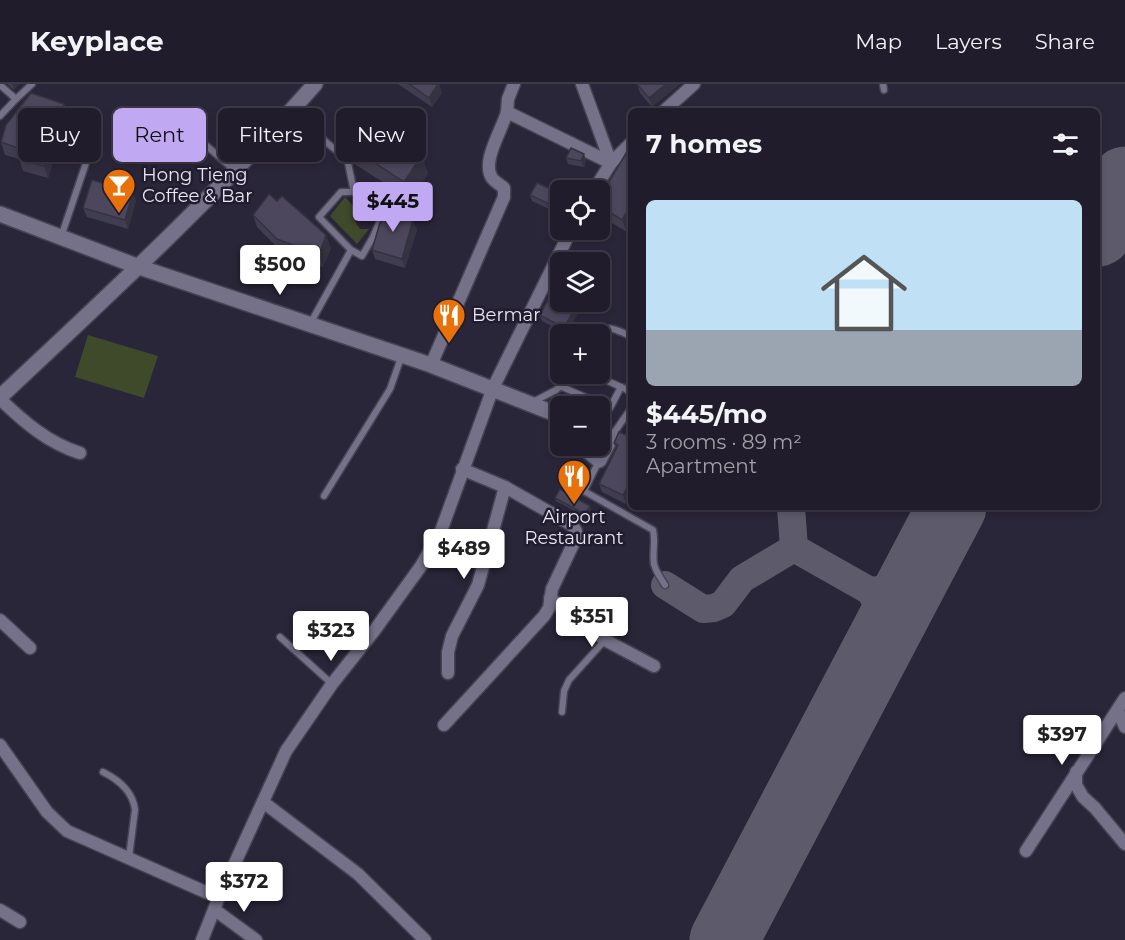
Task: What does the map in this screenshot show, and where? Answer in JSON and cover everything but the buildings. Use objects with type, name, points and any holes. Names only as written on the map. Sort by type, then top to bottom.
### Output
[{"type":"street","points":[[294,108],[315,84]]},
{"type":"street","points":[[431,365],[504,197],[504,188],[493,178],[489,169],[489,158],[503,124],[508,99],[514,84]]},
{"type":"street","points":[[582,84],[611,163]]},
{"type":"street","points":[[667,108],[694,84]]},
{"type":"street","points":[[507,112],[611,163]]},
{"type":"street","points":[[600,180],[611,163],[628,146]]},
{"type":"street","points":[[80,453],[65,448],[30,428],[0,398],[139,267],[242,162]]},
{"type":"street","points":[[5,218],[139,267],[402,354],[550,411]]},
{"type":"street","points":[[202,940],[286,751],[332,684],[421,566],[441,531],[493,388],[566,240]]},
{"type":"street","points":[[532,404],[550,418]]},
{"type":"street","points":[[594,456],[599,460],[600,456]]},
{"type":"street","points":[[444,726],[544,616],[549,608],[559,573],[576,538],[576,531],[572,525],[505,487],[462,469]]},
{"type":"street","points":[[448,673],[448,652],[452,636],[478,585],[505,487]]},
{"type":"street","points":[[550,598],[605,639],[654,666]]},
{"type":"street","points":[[0,620],[30,648]]},
{"type":"street","points":[[1026,851],[1125,698]]},
{"type":"street","points":[[1118,711],[1125,727]]},
{"type":"street","points":[[2,753],[58,824],[96,845],[129,857],[217,904],[256,940]]},
{"type":"street","points":[[1076,772],[1076,785],[1083,797],[1125,844]]},
{"type":"street","points":[[263,802],[358,874],[425,940]]},
{"type":"street","points":[[0,910],[20,922]]},
{"type":"lane","points":[[0,116],[32,84]]},
{"type":"lane","points":[[0,85],[16,99]]},
{"type":"lane","points":[[324,141],[346,159],[354,183],[354,192]]},
{"type":"lane","points":[[206,145],[234,170]]},
{"type":"lane","points":[[60,238],[86,162]]},
{"type":"lane","points":[[341,192],[354,192],[383,214],[362,256],[351,250],[319,218],[341,192]]},
{"type":"lane","points":[[310,324],[351,250]]},
{"type":"lane","points":[[610,327],[628,335]]},
{"type":"lane","points":[[324,496],[390,389],[402,354]]},
{"type":"lane","points":[[560,386],[610,408],[626,390],[610,382]]},
{"type":"lane","points":[[532,404],[562,384]]},
{"type":"lane","points":[[610,431],[628,411]]},
{"type":"lane","points":[[599,460],[584,491],[652,530],[655,542],[654,562],[665,585]]},
{"type":"lane","points":[[280,637],[332,684]]},
{"type":"lane","points":[[562,712],[564,691],[569,680],[605,639]]},
{"type":"lane","points":[[104,772],[127,788],[134,802],[129,857]]},
{"type":"green space","points":[[345,197],[360,213],[356,214],[356,223],[360,229],[369,229],[357,244],[330,216]]},
{"type":"green space","points":[[88,335],[158,356],[144,398],[75,377]]},
{"type":"taxiway","points":[[791,510],[794,548]]},
{"type":"taxiway","points":[[794,548],[870,591],[880,609],[885,636]]},
{"type":"taxiway","points":[[665,585],[703,609],[714,608],[723,604],[742,579],[794,548]]},
{"type":"taxiway","points":[[870,591],[899,583],[922,564]]},
{"type":"runway","points":[[1100,228],[1125,181]]},
{"type":"runway","points":[[724,940],[950,510]]},
{"type":"place","name":"Hong Tieng Coffee & Bar","points":[[119,214]]},
{"type":"place","name":"Bermar","points":[[449,344]]},
{"type":"place","name":"Airport Restaurant","points":[[574,505]]}]
